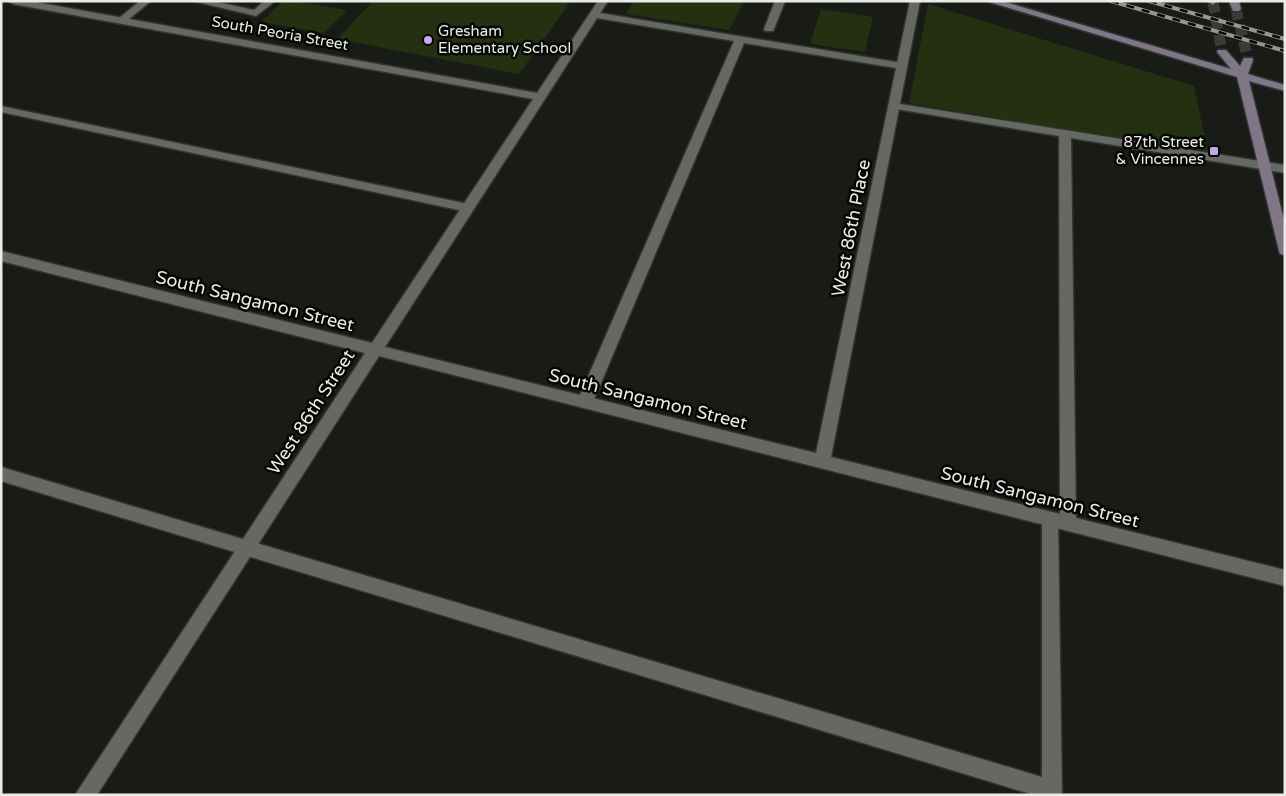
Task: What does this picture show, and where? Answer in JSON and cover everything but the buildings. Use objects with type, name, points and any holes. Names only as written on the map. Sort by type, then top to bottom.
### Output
[{"type":"main road","points":[[991,1],[1285,88]]},
{"type":"main road","points":[[1013,1],[1030,13]]},
{"type":"main road","points":[[1027,1],[1030,13]]},
{"type":"main road","points":[[1222,52],[1242,75],[1284,243]]},
{"type":"main road","points":[[1242,75],[1248,60]]},
{"type":"street","name":"South Peoria Street","points":[[13,1],[540,97]]},
{"type":"street","points":[[121,21],[146,1]]},
{"type":"street","points":[[198,1],[256,13],[270,1]]},
{"type":"street","name":"West 86th Street","points":[[85,795],[603,1]]},
{"type":"street","points":[[769,29],[780,1]]},
{"type":"street","name":"West 86th Place","points":[[822,462],[915,1]]},
{"type":"street","points":[[594,15],[902,66]]},
{"type":"street","points":[[585,402],[740,40]]},
{"type":"street","points":[[894,106],[1285,169]]},
{"type":"street","points":[[1,109],[468,208]]},
{"type":"street","points":[[1,474],[1052,792],[1059,521],[1065,134]]},
{"type":"street","name":"South Sangamon Street","points":[[1,256],[1285,578]]},
{"type":"green space","points":[[283,1],[347,10],[324,33],[261,22]]},
{"type":"green space","points":[[373,1],[571,1],[519,74],[337,39]]},
{"type":"green space","points":[[634,1],[744,1],[729,30],[626,14]]},
{"type":"green space","points":[[928,4],[1194,86],[1208,153],[909,103]]},
{"type":"green space","points":[[821,9],[873,17],[865,52],[810,44]]},
{"type":"tunnel","points":[[1213,2],[1222,52]]},
{"type":"tunnel","points":[[1236,9],[1248,60]]},
{"type":"railway","points":[[1111,1],[1285,51]]},
{"type":"railway","points":[[1149,1],[1285,39]]},
{"type":"place","name":"Gresham Elementary School","points":[[428,40]]},
{"type":"place","name":"87th Street & Vincennes","points":[[1214,151]]}]
